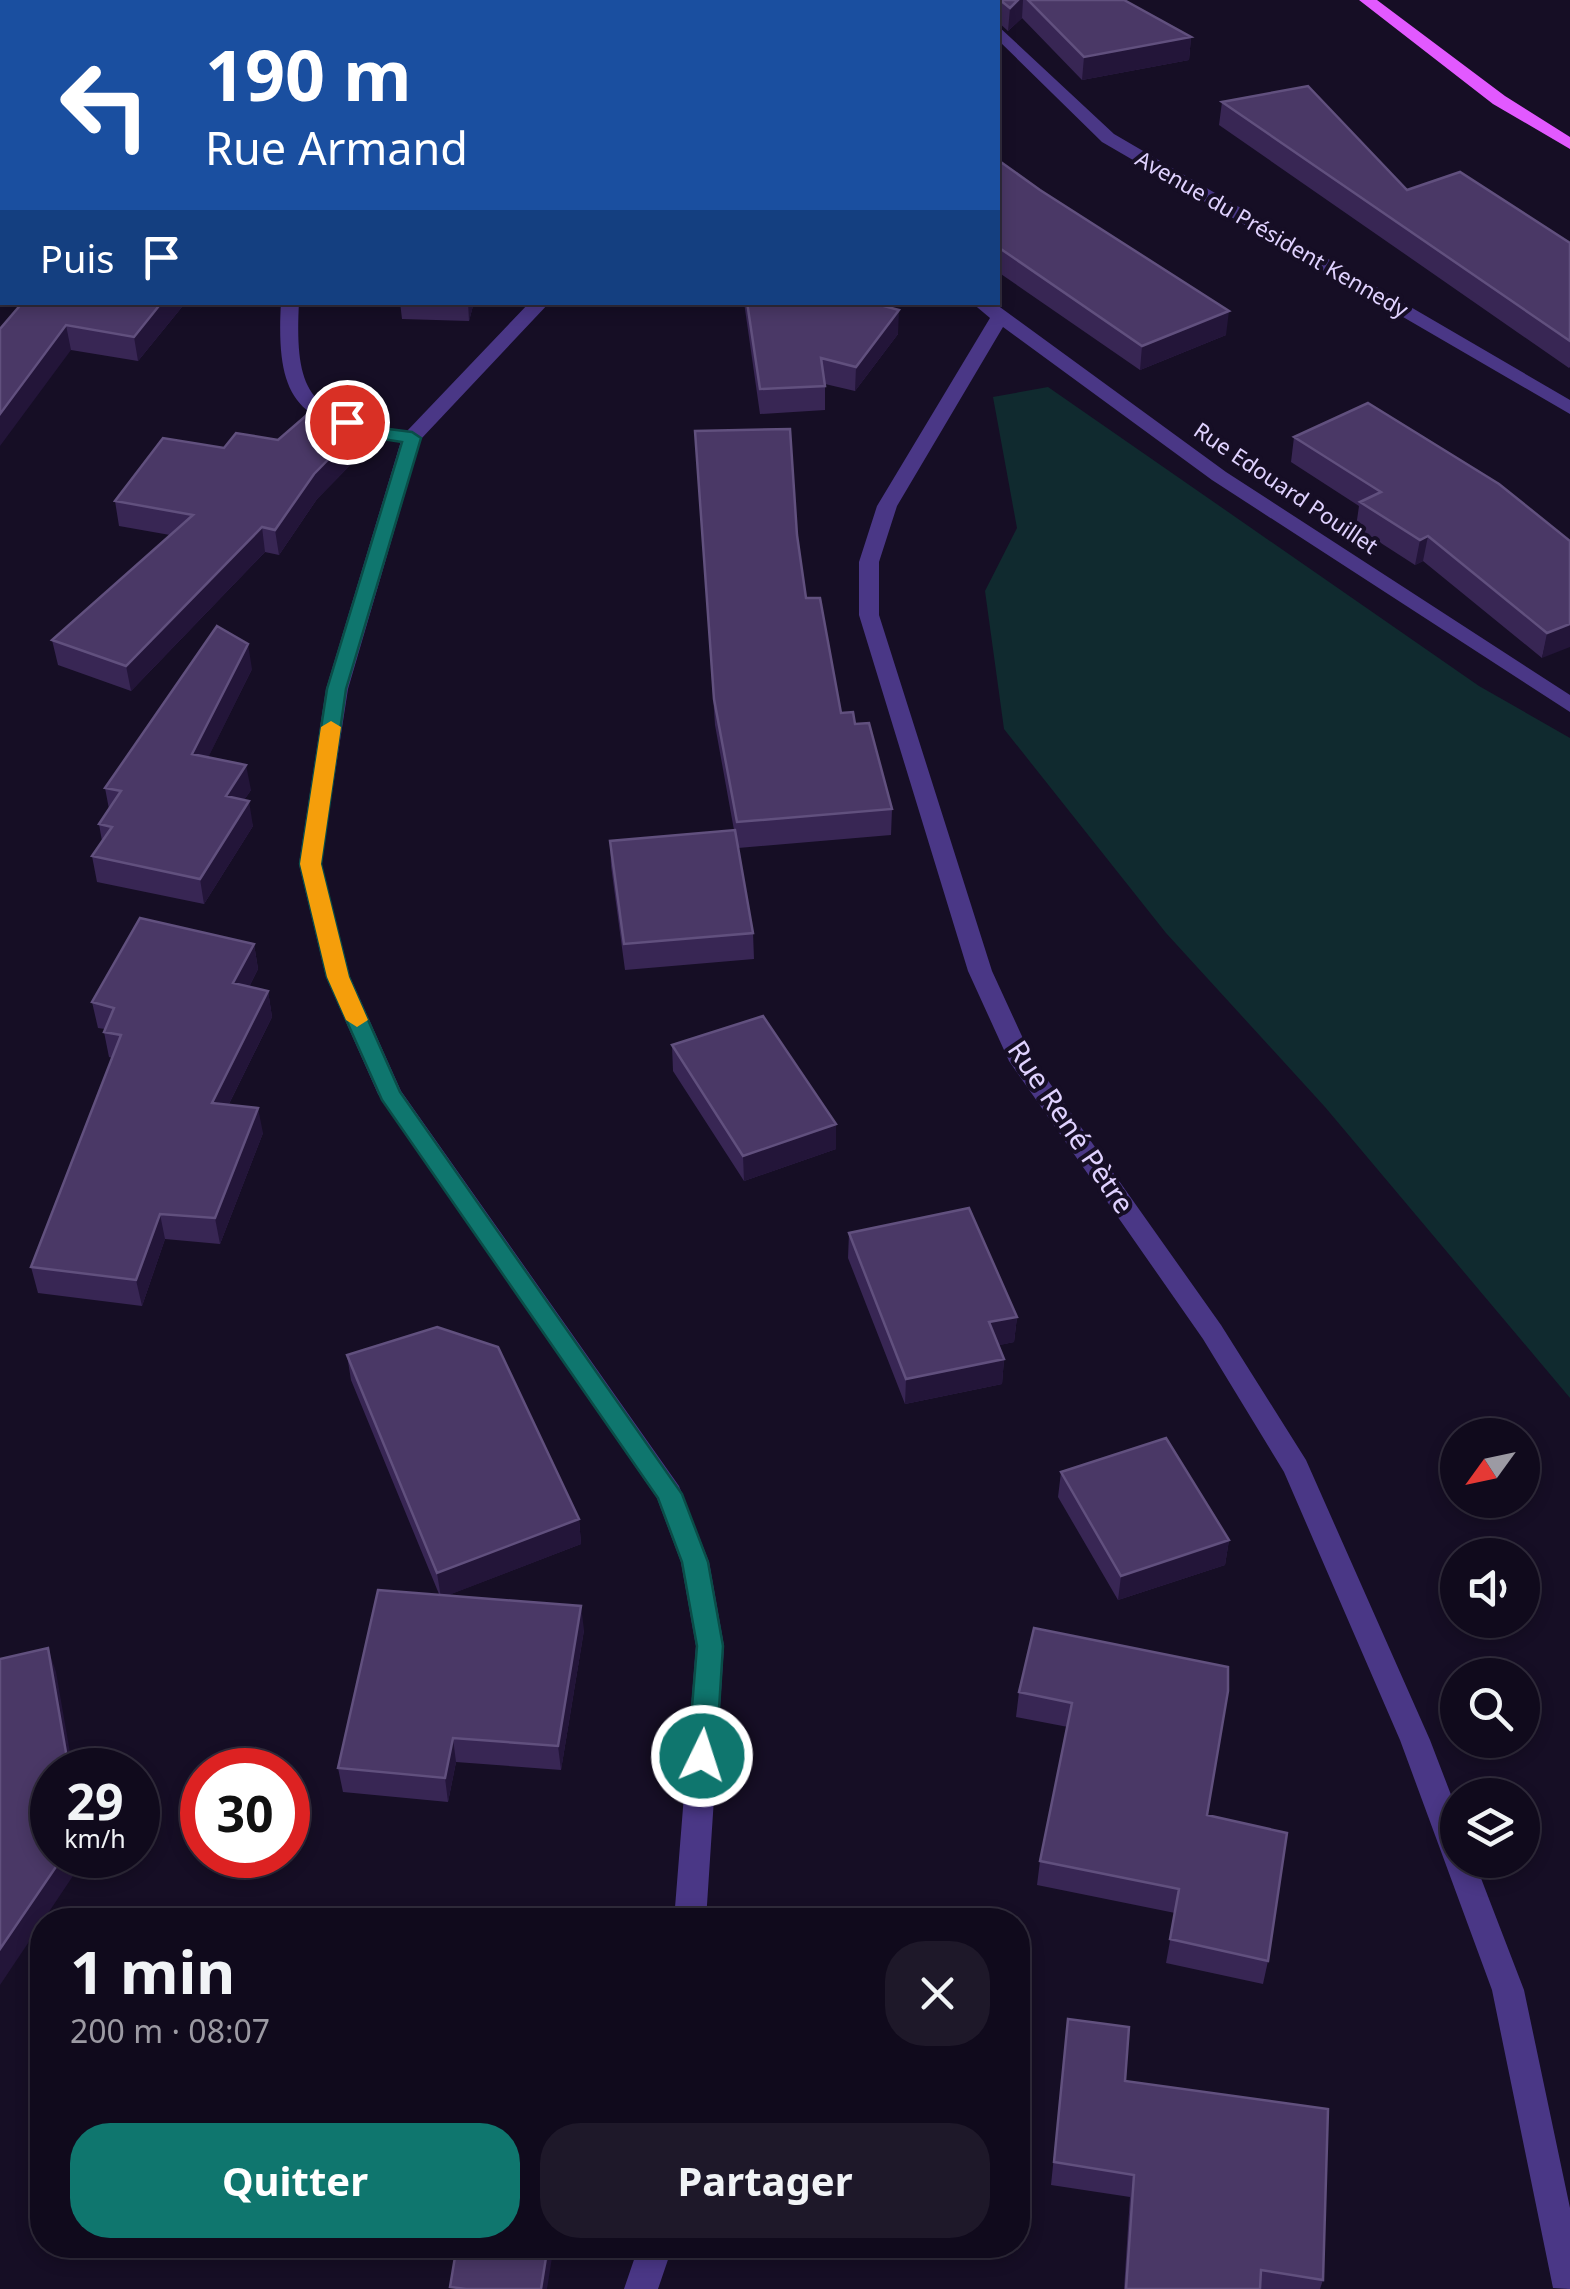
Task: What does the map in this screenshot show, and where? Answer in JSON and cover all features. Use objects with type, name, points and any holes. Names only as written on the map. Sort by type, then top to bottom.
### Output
[{"type":"main road","points":[[1367,0],[1500,100],[1570,144]]},
{"type":"street","name":"Avenue du Président Kennedy","points":[[1000,33],[1108,138],[1570,408]]},
{"type":"street","points":[[290,305],[288,356],[297,389],[324,412],[369,432],[412,438]]},
{"type":"street","points":[[537,305],[412,438],[337,689],[310,864],[338,977],[390,1094],[670,1494],[695,1562],[710,1646],[691,1908]]},
{"type":"street","name":"Rue Edouard Pouillet","points":[[990,309],[1219,476],[1570,705]]},
{"type":"street","name":"Rue René Pètre","points":[[990,309],[888,506],[869,562],[870,615],[980,971],[1021,1061],[1212,1332],[1296,1468],[1415,1740],[1440,1808]]},
{"type":"street","name":"Rue René Pètre","points":[[1466,1878],[1508,1990],[1570,2288]]},
{"type":"street","points":[[641,2289],[652,2258]]},
{"type":"green space","points":[[1048,387],[1479,686],[1570,738],[1570,1398],[1325,1107],[1166,933],[1004,729],[985,591],[1017,528],[993,397]]},
{"type":"building","points":[[1000,0],[1018,0],[1010,8]]},
{"type":"building","points":[[1028,0],[1124,0],[1191,37],[1084,57]]},
{"type":"building","points":[[1308,86],[1407,190],[1460,172],[1570,243],[1570,341],[1222,102]]},
{"type":"building","points":[[1000,161],[1229,311],[1142,346],[1000,248]]},
{"type":"building","points":[[20,305],[160,305],[134,337],[66,325],[0,414],[0,329]]},
{"type":"building","points":[[747,305],[880,305],[899,310],[856,367],[821,358],[825,386],[760,389]]},
{"type":"building","points":[[323,401],[347,410],[362,425],[314,474],[275,530],[262,527],[126,666],[52,640],[193,515],[115,501],[163,438],[224,448],[236,433],[278,440]]},
{"type":"building","points":[[1368,403],[1499,484],[1570,541],[1570,624],[1547,633],[1428,536],[1420,540],[1360,502],[1381,492],[1294,437]]},
{"type":"building","points":[[790,429],[797,535],[806,598],[820,598],[841,713],[853,712],[855,724],[869,723],[892,809],[737,822],[714,699],[695,431]]},
{"type":"building","points":[[217,626],[248,644],[192,754],[246,765],[226,796],[249,801],[200,879],[92,856],[112,827],[99,824],[121,791],[105,788]]},
{"type":"building","points":[[735,830],[753,933],[624,944],[610,841]]},
{"type":"building","points":[[140,918],[254,944],[233,983],[268,991],[212,1103],[258,1108],[215,1218],[160,1214],[136,1280],[31,1267],[121,1035],[104,1032],[114,1008],[92,1002]]},
{"type":"building","points":[[763,1016],[836,1124],[743,1156],[672,1045]]},
{"type":"building","points":[[969,1208],[1017,1317],[989,1322],[1004,1359],[906,1379],[849,1233]]},
{"type":"building","points":[[437,1327],[498,1347],[579,1519],[437,1573],[347,1355]]},
{"type":"building","points":[[1166,1438],[1229,1540],[1121,1576],[1061,1472]]},
{"type":"building","points":[[378,1590],[581,1606],[558,1746],[453,1738],[445,1778],[338,1768]]},
{"type":"building","points":[[1034,1628],[1228,1667],[1228,1691],[1207,1815],[1287,1833],[1268,1961],[1170,1939],[1179,1889],[1040,1861],[1072,1703],[1019,1692]]},
{"type":"building","points":[[48,1648],[65,1748],[30,1748],[30,1878],[48,1878],[0,1949],[0,1659]]},
{"type":"building","points":[[1068,2019],[1129,2027],[1125,2081],[1328,2109],[1323,2280],[1261,2270],[1260,2289],[1126,2289],[1134,2175],[1054,2162]]},
{"type":"building","points":[[455,2258],[546,2258],[541,2289],[450,2287]]},
{"type":"slow traffic","points":[[331,727],[310,864],[338,977],[357,1020]]},
{"type":"route","points":[[347,422],[369,432],[412,438],[337,689],[310,864],[338,977],[390,1094],[670,1494],[695,1562],[710,1646],[702,1756]]}]
